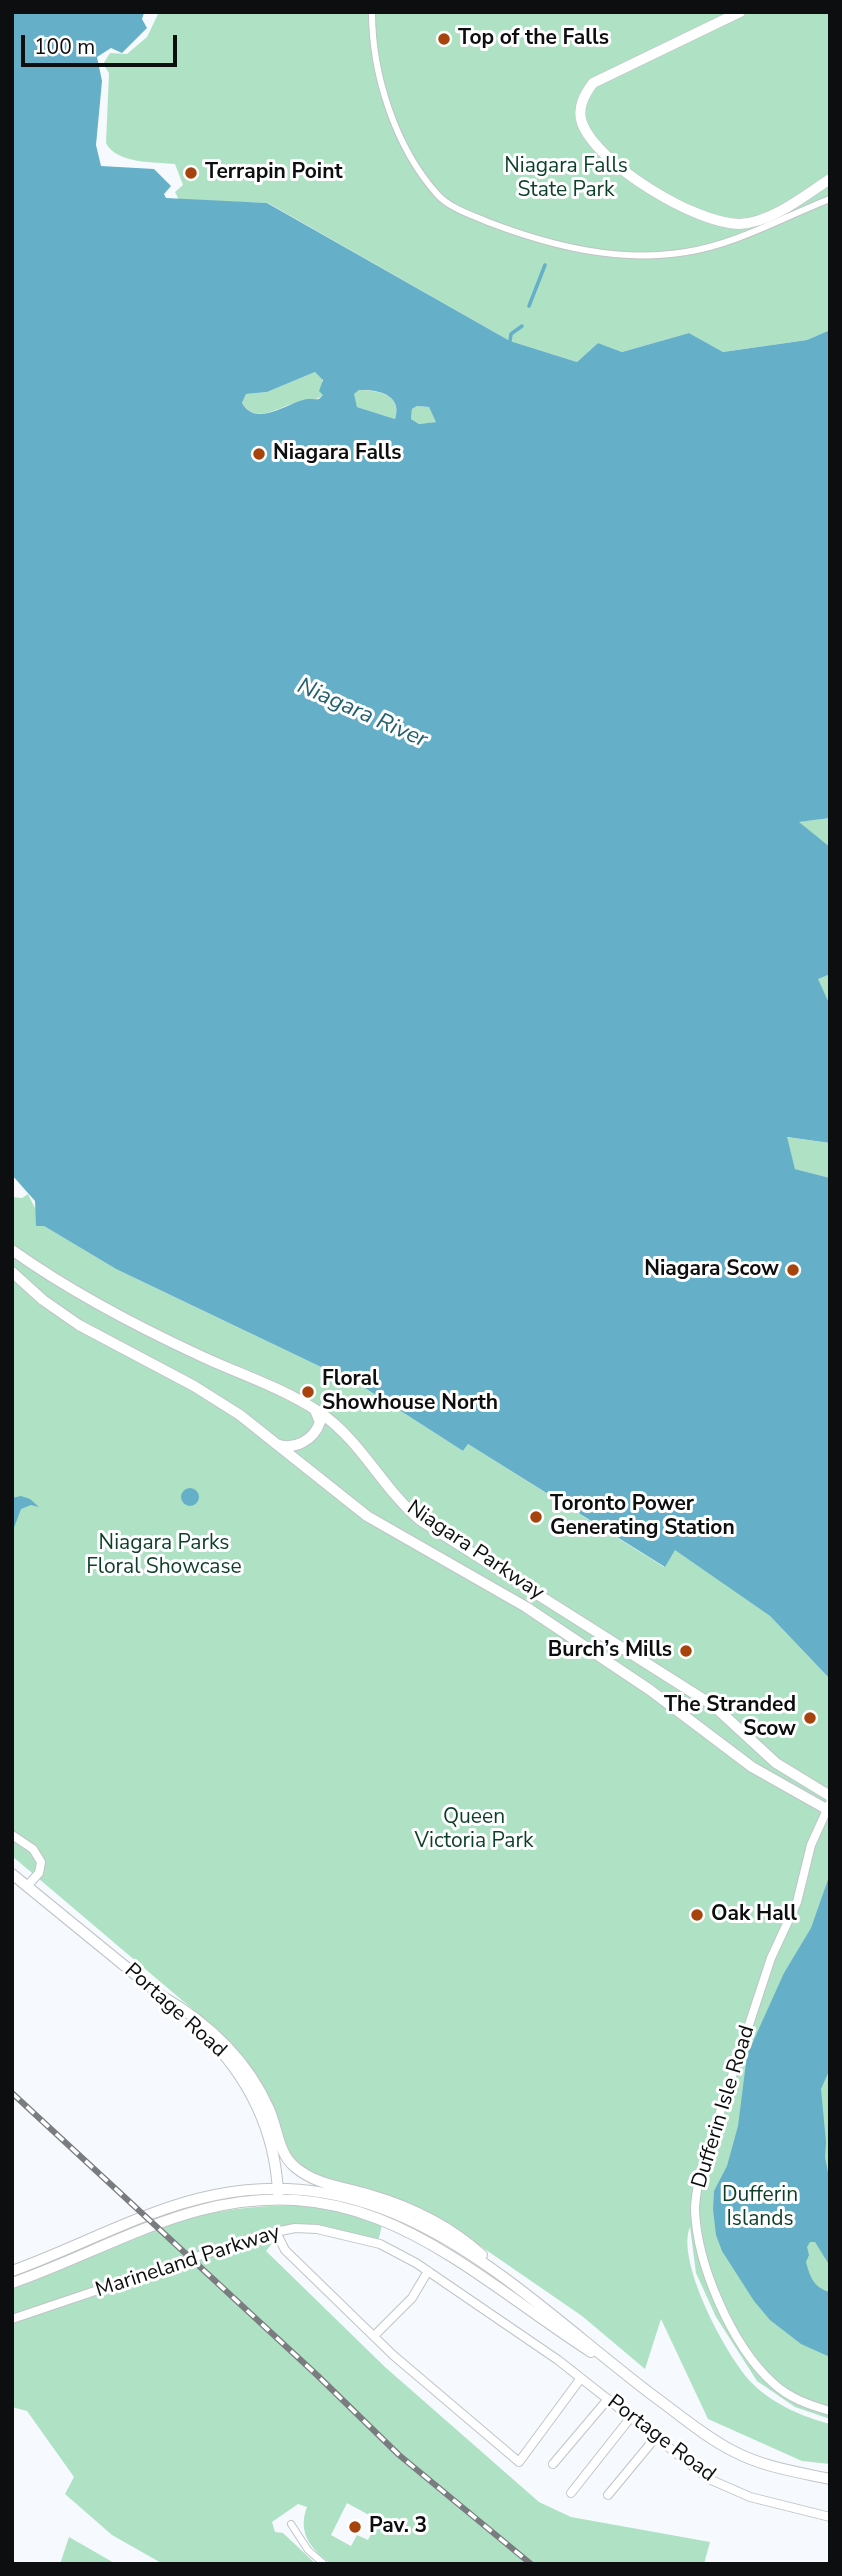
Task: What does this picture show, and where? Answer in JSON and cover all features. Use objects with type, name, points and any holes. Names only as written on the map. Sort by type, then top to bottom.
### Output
[{"type":"main road","name":"Niagara Parkway","points":[[12,1251],[163,1338],[313,1408],[347,1435],[399,1500],[420,1520],[714,1706],[776,1763],[830,1796]]},
{"type":"main road","name":"Niagara Parkway","points":[[12,1272],[43,1300],[79,1325],[211,1396],[367,1516],[526,1607],[650,1690],[752,1767],[829,1808]]},
{"type":"main road","points":[[274,1442],[290,1446],[313,1436],[320,1422],[313,1408]]},
{"type":"main road","name":"Portage Road","points":[[12,1874],[160,1995],[206,2036],[246,2082],[267,2130],[278,2194]]},
{"type":"main road","points":[[160,1995],[195,2017],[241,2062],[261,2092],[284,2152],[297,2169],[315,2180],[369,2194],[426,2217],[466,2241],[510,2281]]},
{"type":"main road","name":"Marineland Parkway","points":[[12,2271],[188,2202],[233,2192],[278,2194]]},
{"type":"main road","name":"Portage Road","points":[[278,2194],[342,2195],[400,2214],[443,2236],[510,2281],[631,2379]]},
{"type":"main road","name":"Portage Road","points":[[278,2194],[339,2206],[411,2232],[631,2379],[734,2452],[772,2466],[830,2479]]},
{"type":"main road","name":"Marineland Parkway","points":[[12,2283],[192,2213],[278,2194]]},
{"type":"street","points":[[372,12],[374,52],[399,135],[413,162],[438,197],[473,216],[522,236],[563,247],[639,256],[685,253],[732,242],[830,199]]},
{"type":"street","points":[[740,12],[593,83],[582,101],[582,122],[599,151],[638,182],[673,202],[728,223],[741,224],[765,218],[830,179]]},
{"type":"street","name":"Dufferin Isle Road","points":[[829,1808],[811,1845],[797,1902],[771,1958],[700,2173],[695,2209],[701,2254],[724,2316],[774,2384],[804,2404],[830,2411]]},
{"type":"street","points":[[12,1835],[33,1849],[41,1862],[39,1873],[27,1886]]},
{"type":"street","name":"Marineland Parkway","points":[[12,2319],[276,2232],[295,2228],[317,2229],[380,2244],[428,2271],[544,2351]]},
{"type":"street","points":[[276,2232],[285,2250],[374,2336],[519,2462],[581,2378]]},
{"type":"street","points":[[374,2336],[412,2298],[428,2271]]},
{"type":"street","name":"Portage Road","points":[[544,2351],[709,2479],[750,2497],[830,2516]]},
{"type":"street","points":[[553,2464],[608,2399]]},
{"type":"street","points":[[571,2493],[631,2417]]},
{"type":"street","points":[[608,2495],[656,2437]]},
{"type":"street","points":[[291,2524],[308,2550],[324,2564]]},
{"type":"green space","name":"Niagara Falls State Park","points":[[159,12],[830,12],[830,330],[807,340],[723,352],[689,333],[622,352],[598,343],[577,362],[510,341],[268,203],[179,200],[175,192],[183,185],[175,164],[127,158],[111,150],[106,143],[109,73],[103,64],[110,53],[127,54],[147,37]]},
{"type":"green space","points":[[315,372],[322,376],[323,395],[316,399],[259,414],[247,409],[242,403],[246,394],[267,392]]},
{"type":"green space","points":[[359,390],[374,391],[392,399],[397,411],[395,419],[357,407],[353,394]]},
{"type":"green space","points":[[417,406],[429,407],[437,422],[419,424],[411,419],[412,409]]},
{"type":"green space","points":[[830,818],[830,847],[798,822]]},
{"type":"green space","points":[[830,974],[830,1005],[817,978]]},
{"type":"green space","points":[[786,1137],[830,1143],[830,1178],[795,1169]]},
{"type":"green space","name":"Queen Victoria Park","points":[[28,1194],[44,1226],[116,1269],[365,1388],[463,1451],[468,1444],[664,1567],[675,1549],[770,1616],[830,1679],[830,1803],[823,1817],[830,1821],[830,2419],[795,2407],[757,2381],[716,2317],[696,2273],[690,2227],[687,2243],[690,2262],[706,2309],[730,2354],[742,2372],[770,2398],[799,2414],[830,2424],[830,2464],[802,2461],[708,2419],[661,2319],[645,2369],[582,2316],[460,2232],[308,2173],[293,2160],[238,2052],[223,2035],[12,1856],[12,1197],[22,1198]]},
{"type":"green space","points":[[293,2205],[341,2211],[382,2225],[378,2242],[285,2227],[266,2251],[385,2367],[539,2502],[571,2517],[710,2542],[704,2564],[331,2564],[308,2540],[304,2525],[307,2507],[298,2504],[272,2522],[275,2532],[283,2533],[316,2564],[163,2564],[112,2535],[65,2494],[74,2477],[27,2411],[12,2407],[12,2289],[178,2222],[225,2211]],"holes":[[[347,2503],[378,2520],[368,2540],[357,2535],[351,2546],[331,2535]]]},
{"type":"green space","points":[[69,2537],[116,2564],[60,2564]]},
{"type":"water","name":"Niagara River","points":[[12,12],[153,12],[144,13],[142,19],[147,28],[122,53],[111,48],[97,57],[102,81],[96,145],[101,166],[154,169],[171,186],[164,194],[166,198],[267,203],[510,341],[577,362],[598,343],[622,352],[689,333],[723,352],[807,340],[830,330],[830,818],[799,822],[830,847],[830,974],[818,979],[830,1005],[830,1143],[787,1137],[795,1169],[830,1178],[830,1679],[770,1616],[675,1550],[665,1567],[468,1444],[463,1451],[365,1388],[116,1269],[44,1226],[36,1226],[35,1201],[12,1175]],"holes":[[[315,372],[323,380],[319,391],[323,395],[319,399],[305,399],[262,414],[248,410],[242,403],[246,394],[267,392]],[[359,390],[366,390],[387,395],[395,404],[395,419],[357,407],[354,394]],[[417,406],[429,407],[436,422],[419,424],[411,419],[412,409]]]},
{"type":"water","points":[[190,1488],[196,1491],[199,1497],[196,1503],[190,1506],[184,1503],[181,1497],[184,1491]]},
{"type":"water","points":[[21,1496],[30,1499],[39,1507],[31,1505],[21,1509],[12,1533],[12,1498]]},
{"type":"water","name":"Dufferin Islands","points":[[830,1874],[830,2069],[821,2089],[825,2157],[830,2183],[830,2266],[815,2242],[810,2242],[807,2247],[809,2255],[806,2262],[814,2281],[820,2288],[830,2292],[830,2357],[801,2344],[770,2320],[754,2301],[722,2251],[716,2235],[713,2209],[714,2191],[727,2166],[738,2126],[747,2055],[784,1973],[811,1928]]},
{"type":"waterway","points":[[529,306],[545,265]]},
{"type":"waterway","points":[[510,341],[511,334],[522,326]]},
{"type":"railway","points":[[12,2093],[318,2376],[399,2455],[531,2564]]},
{"type":"place","name":"Top of the Falls","points":[[444,39]]},
{"type":"place","name":"Terrapin Point","points":[[191,173]]},
{"type":"place","name":"Niagara Falls","points":[[259,454]]},
{"type":"place","name":"Niagara Scow","points":[[793,1270]]},
{"type":"place","name":"Floral Showhouse North","points":[[308,1392]]},
{"type":"place","name":"Toronto Power Generating Station","points":[[536,1517]]},
{"type":"place","name":"Burch’s Mills","points":[[686,1651]]},
{"type":"place","name":"The Stranded Scow","points":[[810,1718]]},
{"type":"place","name":"Oak Hall","points":[[697,1915]]},
{"type":"place","name":"Pav. 3","points":[[355,2527]]},
{"type":"park label","name":"Niagara Parks Floral Showcase","points":[[164,1556]]}]
